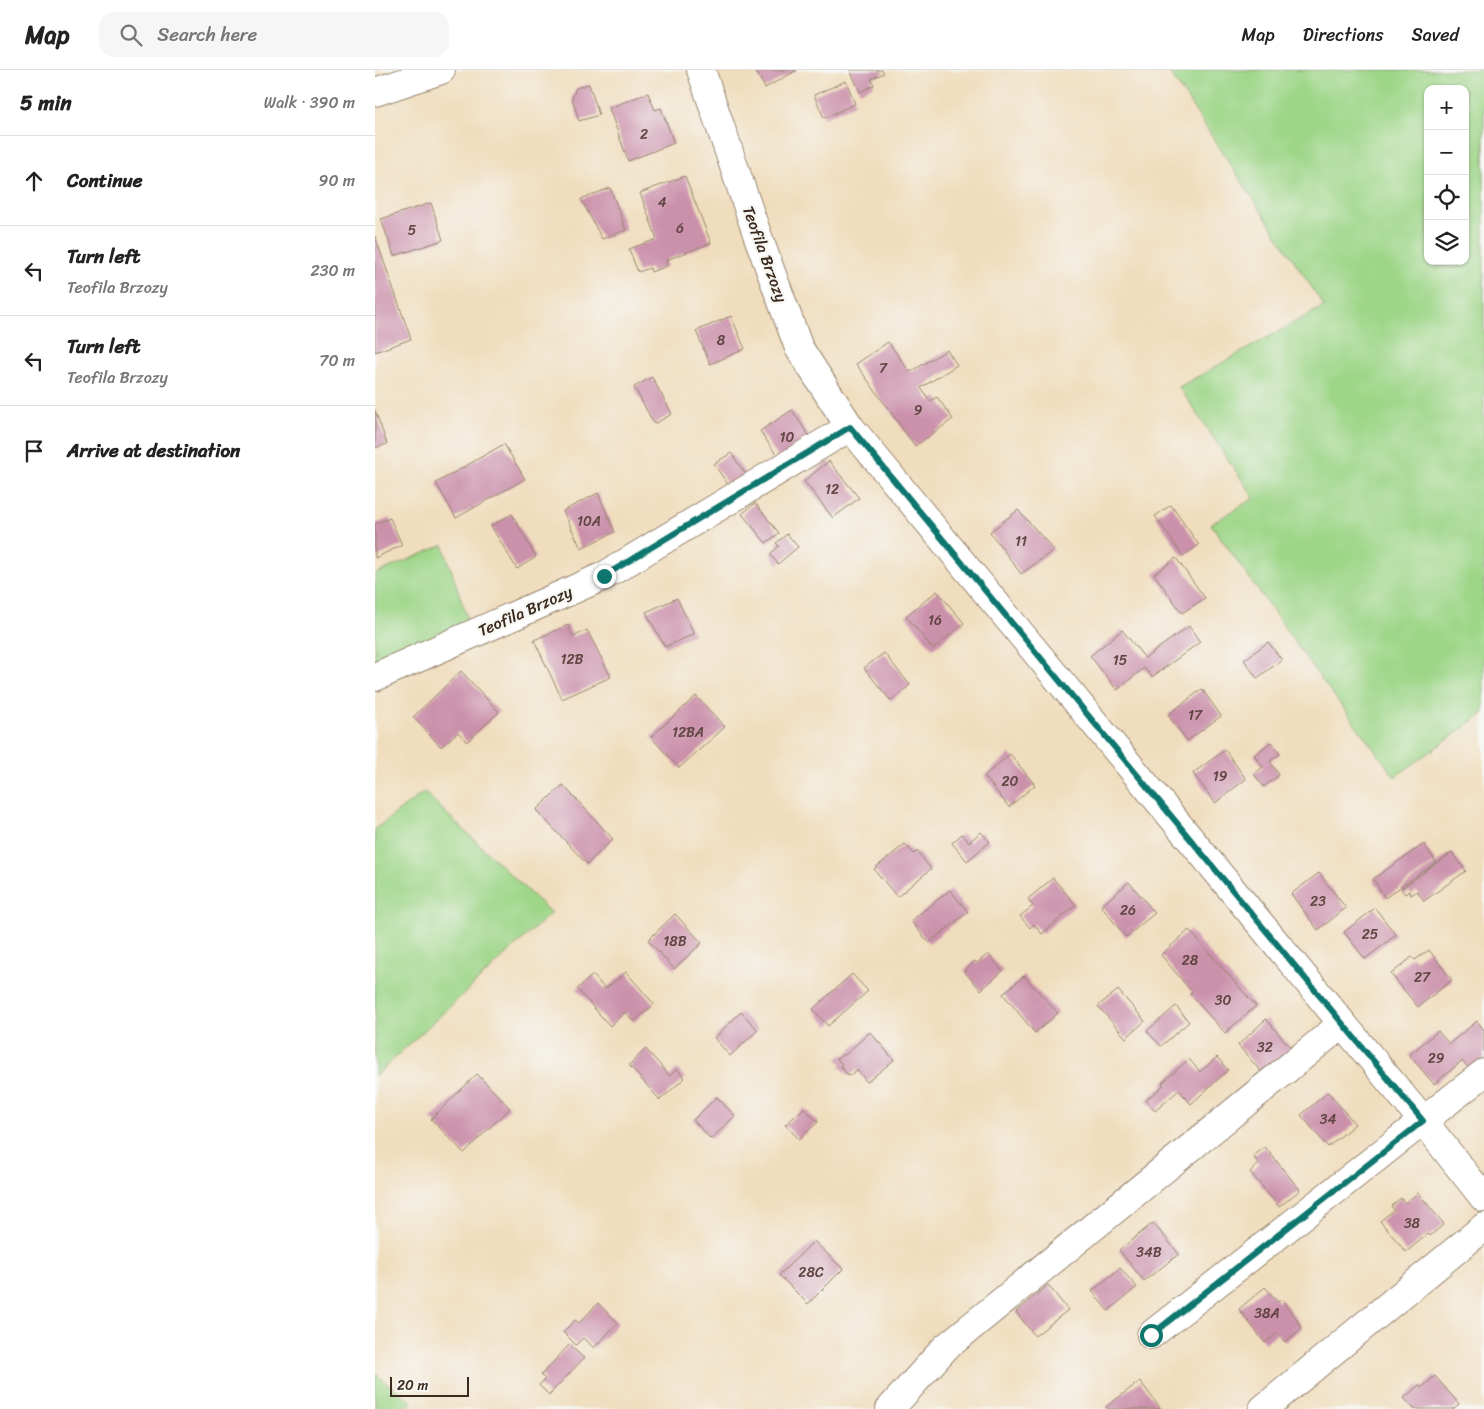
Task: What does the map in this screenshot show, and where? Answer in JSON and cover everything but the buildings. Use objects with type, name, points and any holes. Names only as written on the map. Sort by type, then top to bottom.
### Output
[{"type":"street","points":[[375,92],[441,70]]},
{"type":"street","name":"Teofila Brzozy","points":[[701,70],[757,234],[799,348],[850,427],[1423,1121],[1484,1198]]},
{"type":"street","name":"Teofila Brzozy","points":[[375,677],[604,576],[850,427]]},
{"type":"street","points":[[890,1409],[945,1348],[1342,1024]]},
{"type":"street","points":[[1151,1335],[1484,1073]]},
{"type":"street","points":[[1263,1409],[1484,1227]]},
{"type":"green space","points":[[1168,70],[1484,70],[1484,713],[1395,777],[1319,676],[1211,524],[1254,498],[1179,387],[1324,306]]},
{"type":"green space","points":[[443,545],[469,623],[375,665],[375,574]]},
{"type":"green space","points":[[424,792],[551,913],[375,1076],[375,829]]},
{"type":"green space","points":[[375,1374],[412,1402],[406,1409],[375,1409]]},
{"type":"route","points":[[604,576],[850,427],[1423,1121],[1151,1335]]}]
